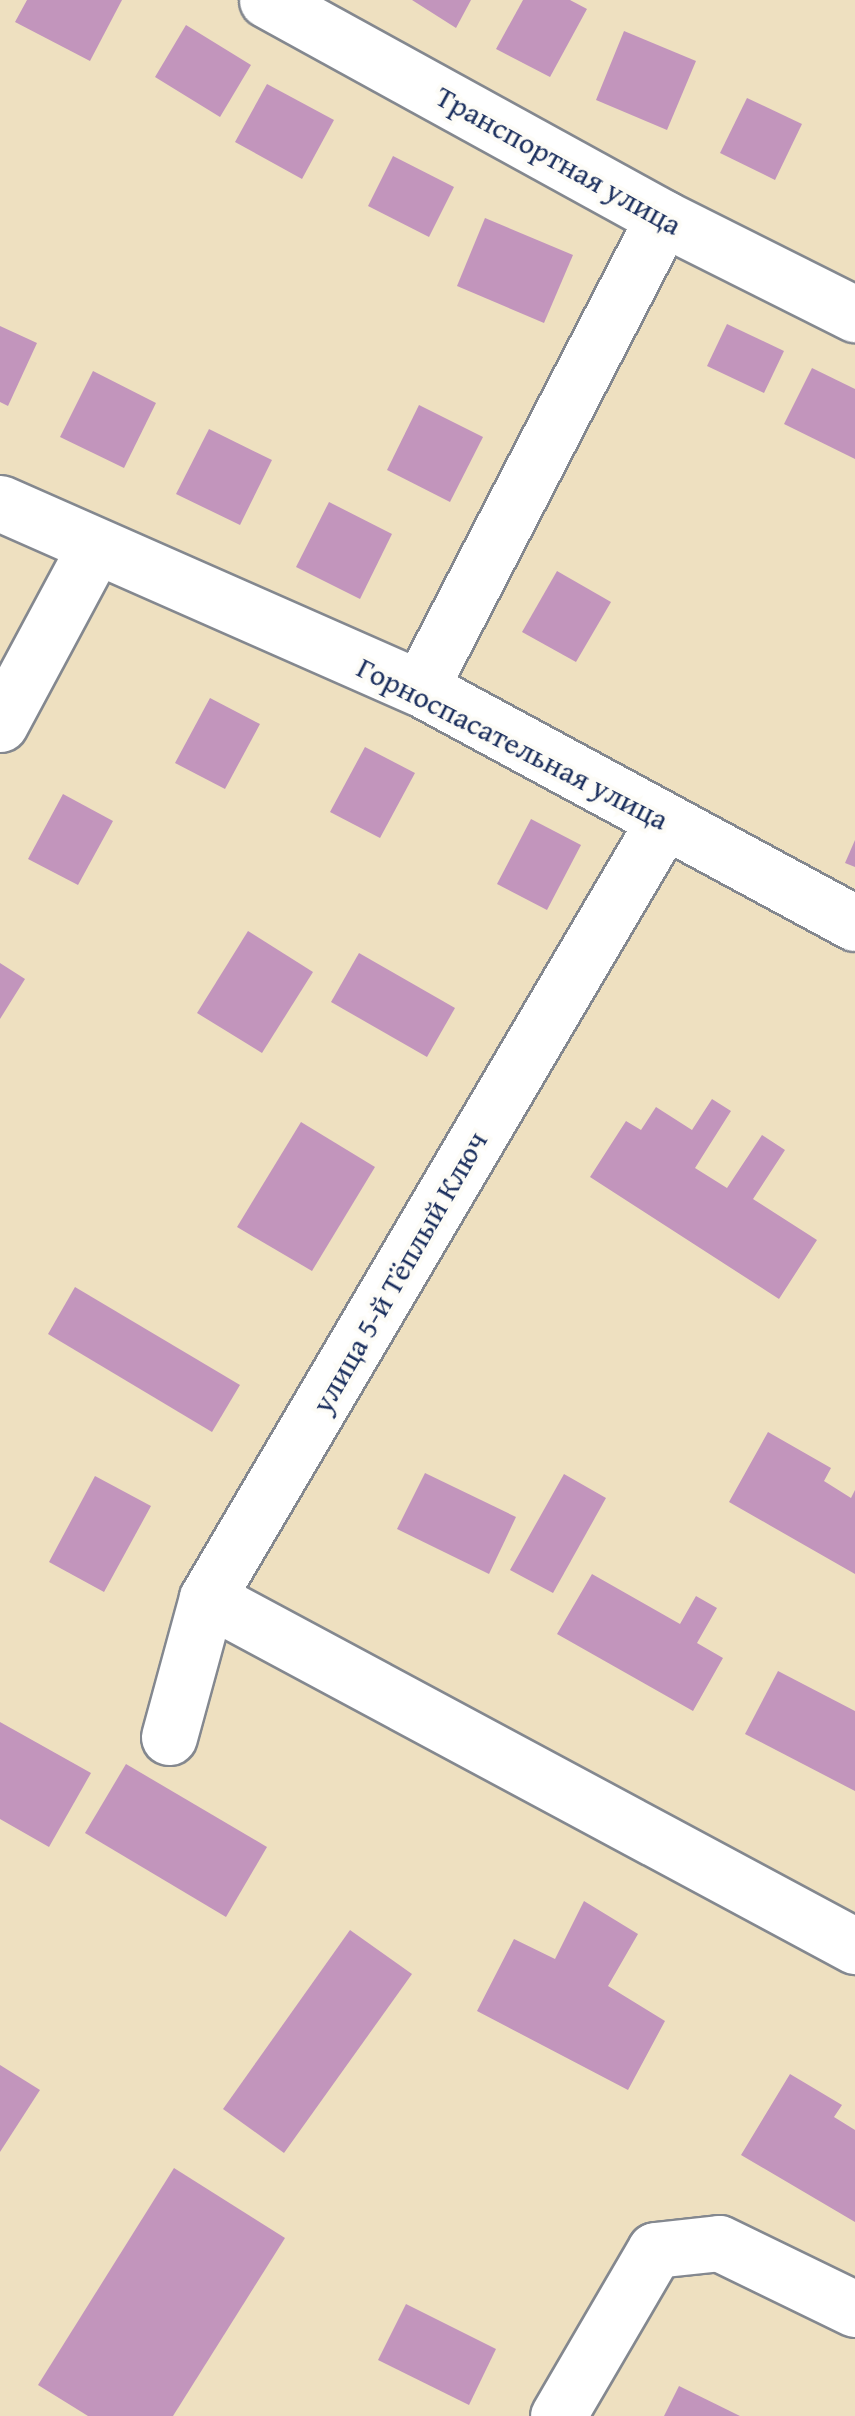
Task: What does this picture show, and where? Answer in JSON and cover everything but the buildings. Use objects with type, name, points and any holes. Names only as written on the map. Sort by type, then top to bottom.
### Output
[{"type":"street","name":"Транспортная улица","points":[[267,0],[663,218],[855,314]]},
{"type":"street","points":[[420,688],[663,218]]},
{"type":"street","name":"Горноспасательная улица","points":[[0,504],[94,549],[420,688],[855,923]]},
{"type":"street","points":[[0,724],[94,549]]},
{"type":"street","name":"улица 5-й Тёплый Ключ","points":[[169,1737],[207,1598],[664,821]]},
{"type":"street","points":[[207,1598],[855,1946]]},
{"type":"street","points":[[558,2416],[655,2250],[718,2244],[855,2308]]}]
